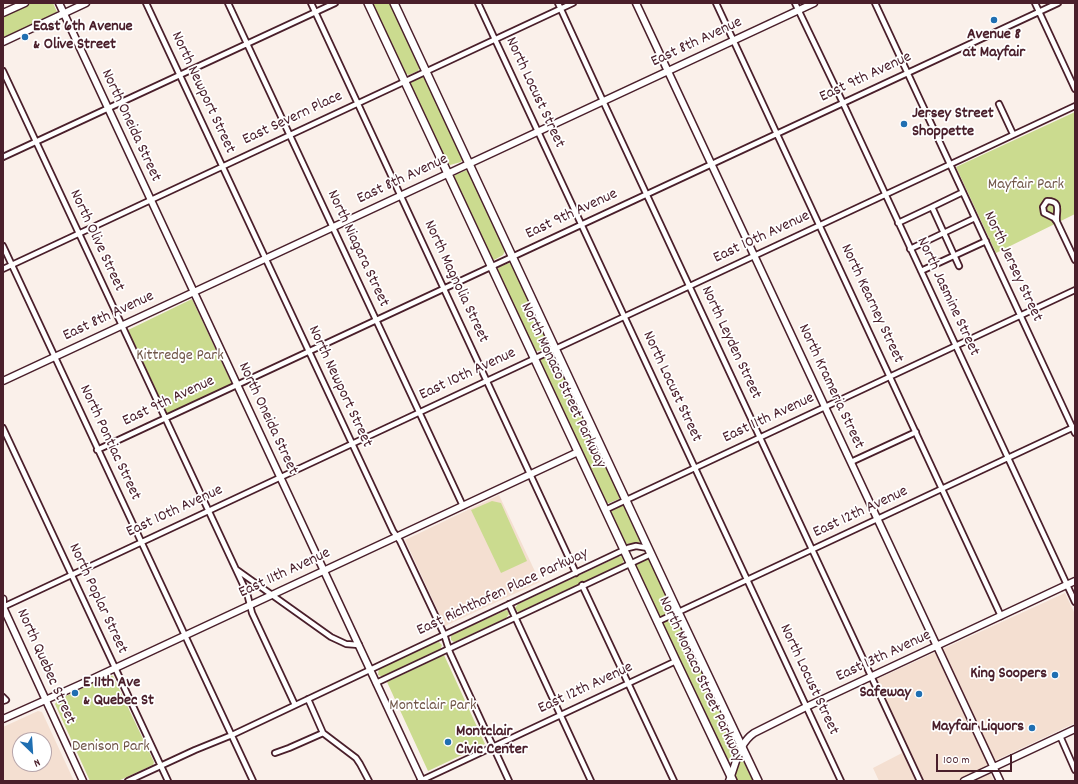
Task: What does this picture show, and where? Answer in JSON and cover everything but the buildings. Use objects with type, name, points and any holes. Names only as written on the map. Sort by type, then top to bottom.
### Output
[{"type":"main road","name":"North Monaco Street Parkway","points":[[368,3],[731,780]]},
{"type":"main road","name":"North Monaco Street Parkway","points":[[394,3],[625,500],[758,781]]},
{"type":"street","points":[[3,14],[25,3]]},
{"type":"street","name":"North Oneida Street","points":[[59,3],[421,781]]},
{"type":"street","points":[[3,42],[86,3]]},
{"type":"street","name":"North Newport Street","points":[[146,3],[393,531],[400,541],[444,634],[448,650],[509,781]]},
{"type":"street","name":"North Niagara Street","points":[[228,3],[463,506]]},
{"type":"street","name":"North Magnolia Street","points":[[310,3],[576,572]]},
{"type":"street","points":[[3,157],[335,3]]},
{"type":"street","name":"North Locust Street","points":[[478,3],[841,781]]},
{"type":"street","name":"North Leyden Street","points":[[558,3],[920,781]]},
{"type":"street","name":"East Severn Place","points":[[3,268],[573,3]]},
{"type":"street","name":"North Krameria Street","points":[[636,3],[1000,781]]},
{"type":"street","name":"North Kearney Street","points":[[716,3],[1001,616]]},
{"type":"street","name":"North Jasmine Street","points":[[796,3],[1075,602]]},
{"type":"street","name":"East 8th Avenue","points":[[3,382],[814,3]]},
{"type":"street","name":"North Jersey Street","points":[[875,3],[1074,427],[1075,433]]},
{"type":"street","points":[[1035,3],[1075,89]]},
{"type":"street","name":"East 9th Avenue","points":[[97,450],[492,268],[711,164],[1058,3]]},
{"type":"street","name":"North Olive Street","points":[[3,71],[248,597],[252,613],[295,706]]},
{"type":"street","points":[[999,104],[1013,134]]},
{"type":"street","name":"East 10th Avenue","points":[[3,607],[1075,106]]},
{"type":"street","points":[[898,223],[963,192]]},
{"type":"street","points":[[1057,222],[1057,204],[1053,201],[1047,201],[1043,205],[1044,213],[1054,218],[1057,222],[1075,260]]},
{"type":"street","points":[[932,207],[959,266]]},
{"type":"street","points":[[910,248],[975,218]]},
{"type":"street","points":[[921,271],[986,241]]},
{"type":"street","name":"North Pontiac Street","points":[[3,246],[97,450],[253,781]]},
{"type":"street","name":"East 11th Avenue","points":[[605,510],[1075,290]]},
{"type":"street","name":"East 12th Avenue","points":[[657,622],[1074,427]]},
{"type":"street","name":"North Poplar Street","points":[[3,428],[168,781]]},
{"type":"street","points":[[851,462],[916,432]]},
{"type":"street","name":"East 11th Avenue","points":[[3,719],[578,452]]},
{"type":"street","name":"East Richthofen Place Parkway","points":[[128,781],[295,706],[378,665],[624,550],[636,546],[649,551]]},
{"type":"street","name":"East Richthofen Place Parkway","points":[[376,683],[630,563],[649,551]]},
{"type":"street","points":[[235,569],[337,640],[348,644],[358,645]]},
{"type":"street","name":"East 13th Avenue","points":[[731,780],[742,746],[754,733],[806,707],[1075,581]]},
{"type":"street","points":[[582,585],[674,781]]},
{"type":"street","name":"North Quebec Street","points":[[3,599],[3,607],[83,781]]},
{"type":"street","points":[[509,604],[591,781]]},
{"type":"street","name":"East 12th Avenue","points":[[421,781],[676,661]]},
{"type":"street","points":[[3,697],[6,700],[3,701]]},
{"type":"street","points":[[308,699],[323,733],[356,758],[369,781]]},
{"type":"street","points":[[964,781],[1075,729]]},
{"type":"street","points":[[276,753],[323,733]]},
{"type":"street","points":[[1060,736],[1075,770]]},
{"type":"shaded area","points":[[499,495],[540,582],[445,626],[405,540]]},
{"type":"shaded area","points":[[1065,593],[1075,614],[1075,723],[986,765],[994,781],[879,781],[873,768],[902,753],[877,679]]},
{"type":"shaded area","points":[[38,711],[42,712],[51,732],[12,732],[12,772],[52,772],[52,734],[74,781],[3,781],[3,727]]},
{"type":"green space","points":[[31,3],[53,3],[57,12],[3,38],[3,16]]},
{"type":"green space","points":[[372,3],[390,3],[420,66],[418,71],[409,75],[404,73]]},
{"type":"green space","points":[[421,77],[426,80],[463,158],[461,162],[450,165],[447,162],[411,86],[410,83]]},
{"type":"green space","name":"Mayfair Park","points":[[1075,112],[1075,214],[996,253],[956,167]]},
{"type":"green space","points":[[467,170],[469,171],[505,251],[503,255],[494,260],[491,258],[454,178],[455,175]]},
{"type":"green space","points":[[509,263],[512,264],[549,343],[541,350],[534,351],[496,271],[499,267]]},
{"type":"green space","name":"Kittredge Park","points":[[192,299],[232,384],[168,415],[128,330]]},
{"type":"green space","points":[[553,354],[619,494],[619,499],[605,503],[539,363],[542,358]]},
{"type":"green space","points":[[492,501],[501,503],[527,561],[501,573],[471,510]]},
{"type":"green space","points":[[623,505],[626,507],[641,539],[638,543],[625,544],[610,512]]},
{"type":"green space","points":[[622,556],[624,560],[622,564],[521,611],[518,612],[515,608],[518,604]]},
{"type":"green space","points":[[649,558],[671,605],[671,612],[662,617],[658,616],[635,567],[637,564]]},
{"type":"green space","points":[[506,610],[509,614],[506,618],[457,641],[454,642],[451,640],[451,636],[453,634]]},
{"type":"green space","points":[[673,618],[679,621],[734,741],[735,746],[730,761],[728,762],[726,762],[662,626],[664,622]]},
{"type":"green space","points":[[439,642],[442,645],[440,650],[384,676],[378,675],[379,668]]},
{"type":"green space","name":"Montclair Park","points":[[444,655],[485,744],[428,771],[387,682]]},
{"type":"green space","name":"Denison Park","points":[[109,675],[113,676],[154,762],[153,765],[118,781],[90,781],[55,704],[58,700]]},
{"type":"green space","points":[[740,758],[742,759],[753,781],[734,781],[733,777]]},
{"type":"place","name":"Avenue 8 at Mayfair","points":[[994,20]]},
{"type":"place","name":"East 6th Avenue & Olive Street","points":[[25,37]]},
{"type":"place","name":"Jersey Street Shoppette","points":[[904,124]]},
{"type":"place","name":"King Soopers","points":[[1055,675]]},
{"type":"place","name":"E 11th Ave & Quebec St","points":[[75,693]]},
{"type":"place","name":"Safeway","points":[[919,694]]},
{"type":"place","name":"Mayfair Liquors","points":[[1032,728]]},
{"type":"place","name":"Montclair Civic Center","points":[[448,742]]}]
